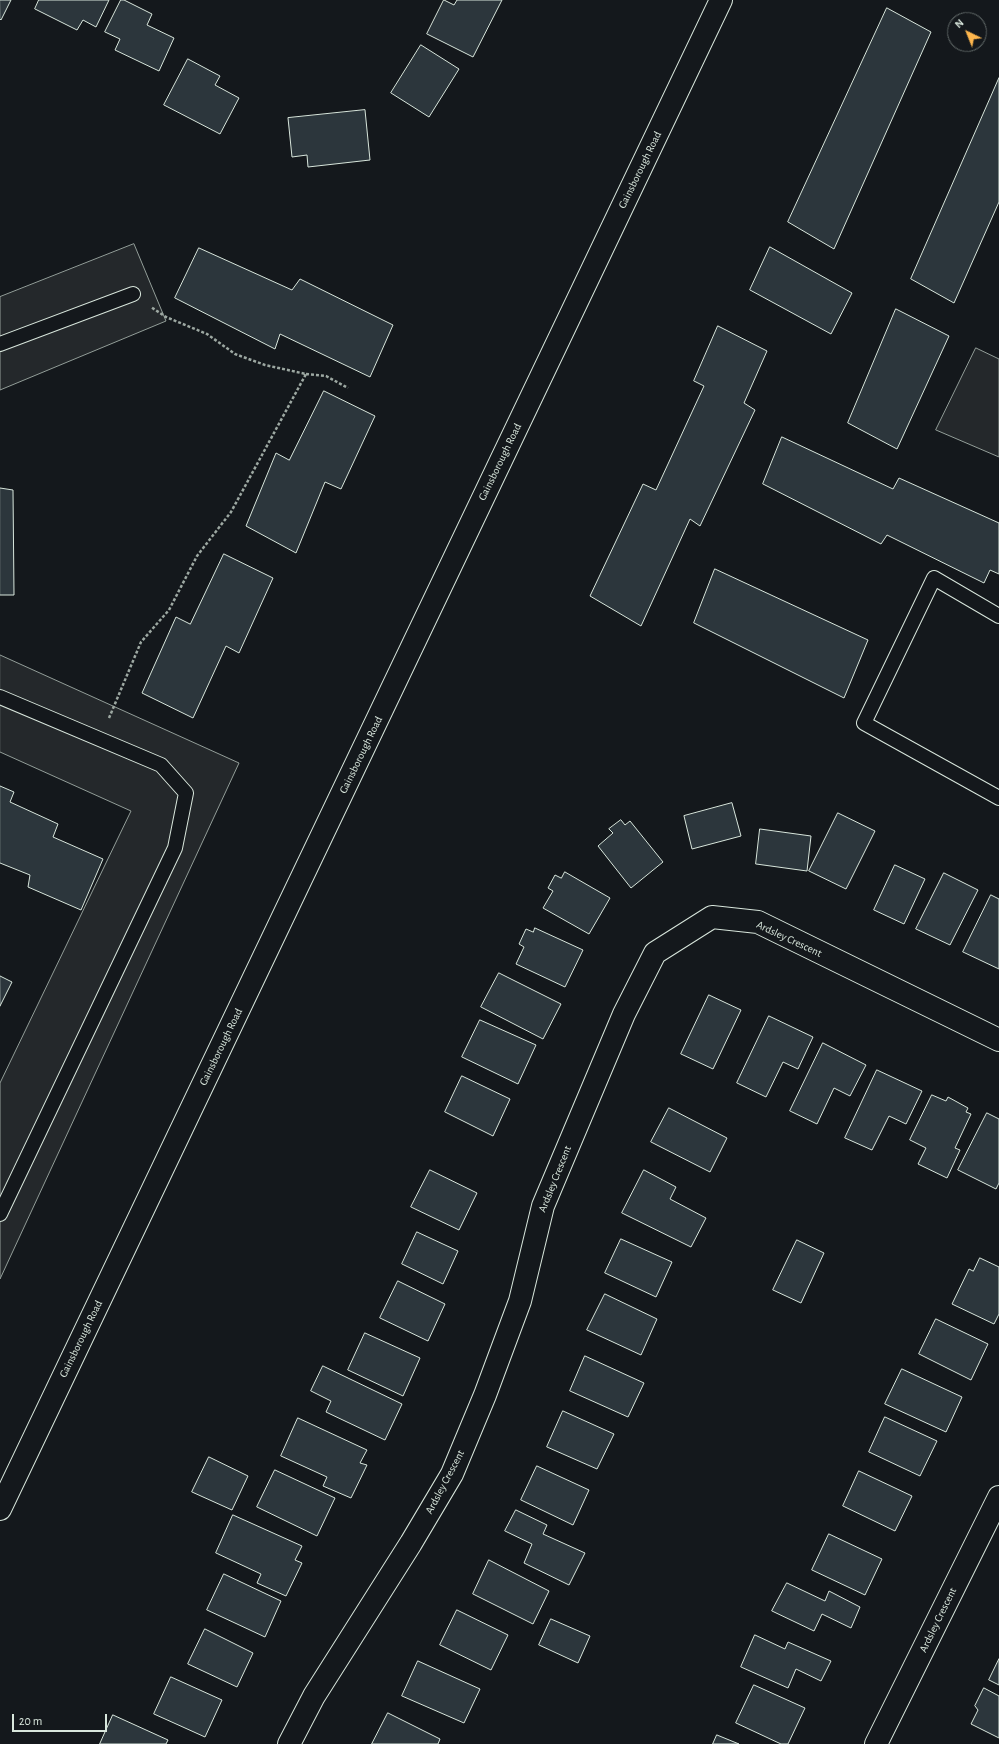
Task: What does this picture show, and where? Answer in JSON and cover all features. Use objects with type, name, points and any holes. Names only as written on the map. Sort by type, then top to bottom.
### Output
[{"type":"main road","name":"Gainsborough Road","points":[[0,1509],[721,0]]},
{"type":"main road","name":"Ardsley Crescent","points":[[289,1744],[314,1696],[411,1544],[452,1474],[485,1395],[520,1301],[543,1206],[624,1014],[655,953],[712,917],[758,922],[999,1040]]},
{"type":"main road","name":"Ardsley Crescent","points":[[876,1744],[999,1497]]},
{"type":"lane","points":[[0,344],[133,294]]},
{"type":"lane","points":[[999,616],[934,578],[864,723],[999,798]]},
{"type":"lane","points":[[0,697],[161,766],[186,793],[175,848],[0,1214]]},
{"type":"path","points":[[133,294],[166,317],[207,334],[235,354],[265,365],[306,374],[326,376],[348,388]]},
{"type":"path","points":[[99,739],[141,642],[169,610],[198,556],[231,512],[306,374]]},
{"type":"shaded area","points":[[134,244],[166,321],[0,390],[0,297]]},
{"type":"shaded area","points":[[976,348],[999,359],[999,457],[936,430]]},
{"type":"shaded area","points":[[0,655],[239,763],[0,1279],[0,1083],[131,811],[0,752]]},
{"type":"building","points":[[0,0],[11,0],[1,20],[0,19]]},
{"type":"building","points":[[39,0],[109,0],[96,27],[83,20],[77,30],[35,9]]},
{"type":"building","points":[[121,0],[124,0],[152,14],[147,25],[174,38],[159,71],[115,50],[120,39],[105,32]]},
{"type":"building","points":[[444,0],[454,5],[457,0],[502,0],[473,57],[427,34]]},
{"type":"building","points":[[887,8],[931,32],[834,249],[788,222]]},
{"type":"building","points":[[421,45],[459,69],[429,117],[391,93]]},
{"type":"building","points":[[188,59],[220,76],[215,85],[239,98],[220,134],[164,105]]},
{"type":"building","points":[[999,78],[999,202],[954,303],[911,279]]},
{"type":"building","points":[[365,110],[370,160],[308,167],[307,155],[292,157],[288,118]]},
{"type":"building","points":[[770,247],[852,293],[831,334],[750,290]]},
{"type":"building","points":[[199,248],[292,290],[300,279],[393,325],[370,377],[280,334],[275,349],[175,298]]},
{"type":"building","points":[[896,309],[949,336],[897,449],[848,423]]},
{"type":"building","points":[[718,326],[767,351],[744,403],[755,410],[700,526],[690,519],[641,626],[590,596],[643,484],[656,490],[704,386],[694,381]]},
{"type":"building","points":[[324,391],[375,416],[341,489],[325,482],[296,553],[246,526],[276,453],[289,460]]},
{"type":"building","points":[[782,437],[893,489],[899,478],[999,523],[999,574],[990,570],[984,583],[887,535],[881,544],[763,484]]},
{"type":"building","points":[[0,488],[13,490],[14,595],[0,595]]},
{"type":"building","points":[[224,554],[273,578],[239,653],[226,646],[193,718],[142,693],[176,617],[190,624]]},
{"type":"building","points":[[715,569],[868,640],[844,698],[694,623]]},
{"type":"building","points":[[0,786],[14,792],[10,802],[58,824],[53,837],[103,859],[81,910],[28,887],[30,875],[0,863]]},
{"type":"building","points":[[732,803],[741,836],[692,849],[684,816]]},
{"type":"building","points":[[838,813],[875,831],[846,889],[809,871]]},
{"type":"building","points":[[621,820],[625,825],[630,821],[663,862],[631,888],[598,846],[613,833],[609,829]]},
{"type":"building","points":[[760,829],[811,836],[807,871],[756,864]]},
{"type":"building","points":[[895,865],[925,879],[904,924],[874,910]]},
{"type":"building","points":[[565,872],[610,898],[589,934],[543,908],[553,891],[548,888],[555,875],[561,878]]},
{"type":"building","points":[[944,873],[978,890],[950,945],[916,929]]},
{"type":"building","points":[[991,895],[999,899],[999,969],[963,952]]},
{"type":"building","points":[[535,928],[583,950],[565,987],[516,964],[524,947],[519,944],[526,929],[533,932]]},
{"type":"building","points":[[499,973],[561,1004],[543,1039],[481,1007]]},
{"type":"building","points":[[0,976],[12,982],[0,1006]]},
{"type":"building","points":[[709,995],[741,1010],[713,1069],[681,1054]]},
{"type":"building","points":[[769,1016],[813,1037],[798,1069],[783,1062],[766,1097],[737,1083]]},
{"type":"building","points":[[480,1020],[536,1045],[518,1084],[462,1057]]},
{"type":"building","points":[[823,1043],[866,1065],[850,1096],[834,1088],[817,1124],[790,1111]]},
{"type":"building","points":[[877,1070],[922,1091],[906,1124],[889,1116],[872,1150],[845,1138]]},
{"type":"building","points":[[462,1076],[510,1099],[493,1136],[445,1112]]},
{"type":"building","points":[[932,1095],[946,1101],[948,1097],[968,1108],[966,1112],[971,1114],[955,1148],[960,1150],[947,1178],[918,1164],[926,1148],[910,1140]]},
{"type":"building","points":[[669,1108],[727,1138],[710,1172],[651,1142]]},
{"type":"building","points":[[987,1113],[999,1119],[999,1183],[996,1189],[958,1170]]},
{"type":"building","points":[[430,1170],[477,1193],[459,1230],[411,1207]]},
{"type":"building","points":[[644,1170],[676,1187],[670,1199],[706,1218],[691,1247],[622,1213]]},
{"type":"building","points":[[417,1232],[458,1251],[443,1284],[402,1264]]},
{"type":"building","points":[[621,1239],[672,1262],[656,1297],[605,1273]]},
{"type":"building","points":[[797,1240],[824,1253],[801,1303],[773,1290]]},
{"type":"building","points":[[980,1258],[999,1267],[999,1314],[994,1324],[952,1304],[969,1269],[973,1271]]},
{"type":"building","points":[[398,1281],[445,1304],[428,1341],[380,1318]]},
{"type":"building","points":[[605,1294],[657,1319],[641,1355],[587,1330]]},
{"type":"building","points":[[936,1319],[988,1344],[971,1380],[919,1354]]},
{"type":"building","points":[[365,1333],[420,1358],[403,1396],[348,1370]]},
{"type":"building","points":[[585,1356],[644,1383],[628,1417],[570,1391]]},
{"type":"building","points":[[323,1366],[402,1404],[385,1440],[326,1412],[331,1401],[311,1391]]},
{"type":"building","points":[[902,1369],[962,1397],[946,1432],[885,1404]]},
{"type":"building","points":[[563,1411],[614,1434],[597,1469],[547,1447]]},
{"type":"building","points":[[885,1417],[937,1441],[920,1476],[869,1452]]},
{"type":"building","points":[[298,1418],[367,1450],[360,1463],[367,1465],[351,1498],[323,1486],[327,1477],[281,1456]]},
{"type":"building","points":[[209,1457],[248,1476],[232,1510],[192,1492]]},
{"type":"building","points":[[537,1466],[589,1490],[573,1525],[521,1500]]},
{"type":"building","points":[[275,1470],[335,1498],[317,1536],[257,1507]]},
{"type":"building","points":[[859,1471],[912,1496],[895,1531],[843,1506]]},
{"type":"building","points":[[516,1510],[547,1525],[543,1534],[585,1553],[569,1585],[524,1563],[532,1544],[505,1531]]},
{"type":"building","points":[[233,1515],[302,1546],[295,1560],[302,1563],[286,1596],[257,1583],[261,1574],[216,1553]]},
{"type":"building","points":[[829,1534],[882,1559],[865,1595],[812,1570]]},
{"type":"building","points":[[489,1560],[549,1591],[533,1624],[473,1594]]},
{"type":"building","points":[[224,1574],[281,1601],[265,1637],[207,1610]]},
{"type":"building","points":[[787,1583],[825,1601],[829,1591],[860,1607],[851,1628],[822,1614],[814,1631],[772,1611]]},
{"type":"building","points":[[457,1610],[508,1635],[491,1670],[440,1645]]},
{"type":"building","points":[[551,1619],[590,1636],[578,1663],[539,1645]]},
{"type":"building","points":[[205,1629],[253,1653],[237,1687],[188,1664]]},
{"type":"building","points":[[755,1635],[785,1649],[788,1642],[831,1661],[821,1681],[796,1669],[788,1688],[741,1667]]},
{"type":"building","points":[[999,1659],[999,1685],[989,1680]]},
{"type":"building","points":[[418,1661],[480,1689],[464,1723],[402,1696]]},
{"type":"building","points":[[171,1677],[222,1700],[205,1737],[154,1714]]},
{"type":"building","points":[[754,1685],[805,1708],[788,1744],[781,1744],[736,1723]]},
{"type":"building","points":[[984,1688],[999,1696],[999,1738],[971,1724],[978,1710],[975,1706]]},
{"type":"building","points":[[388,1713],[440,1739],[438,1744],[372,1744]]},
{"type":"building","points":[[113,1715],[168,1740],[166,1744],[100,1744]]},
{"type":"building","points":[[717,1735],[739,1744],[713,1744]]}]
